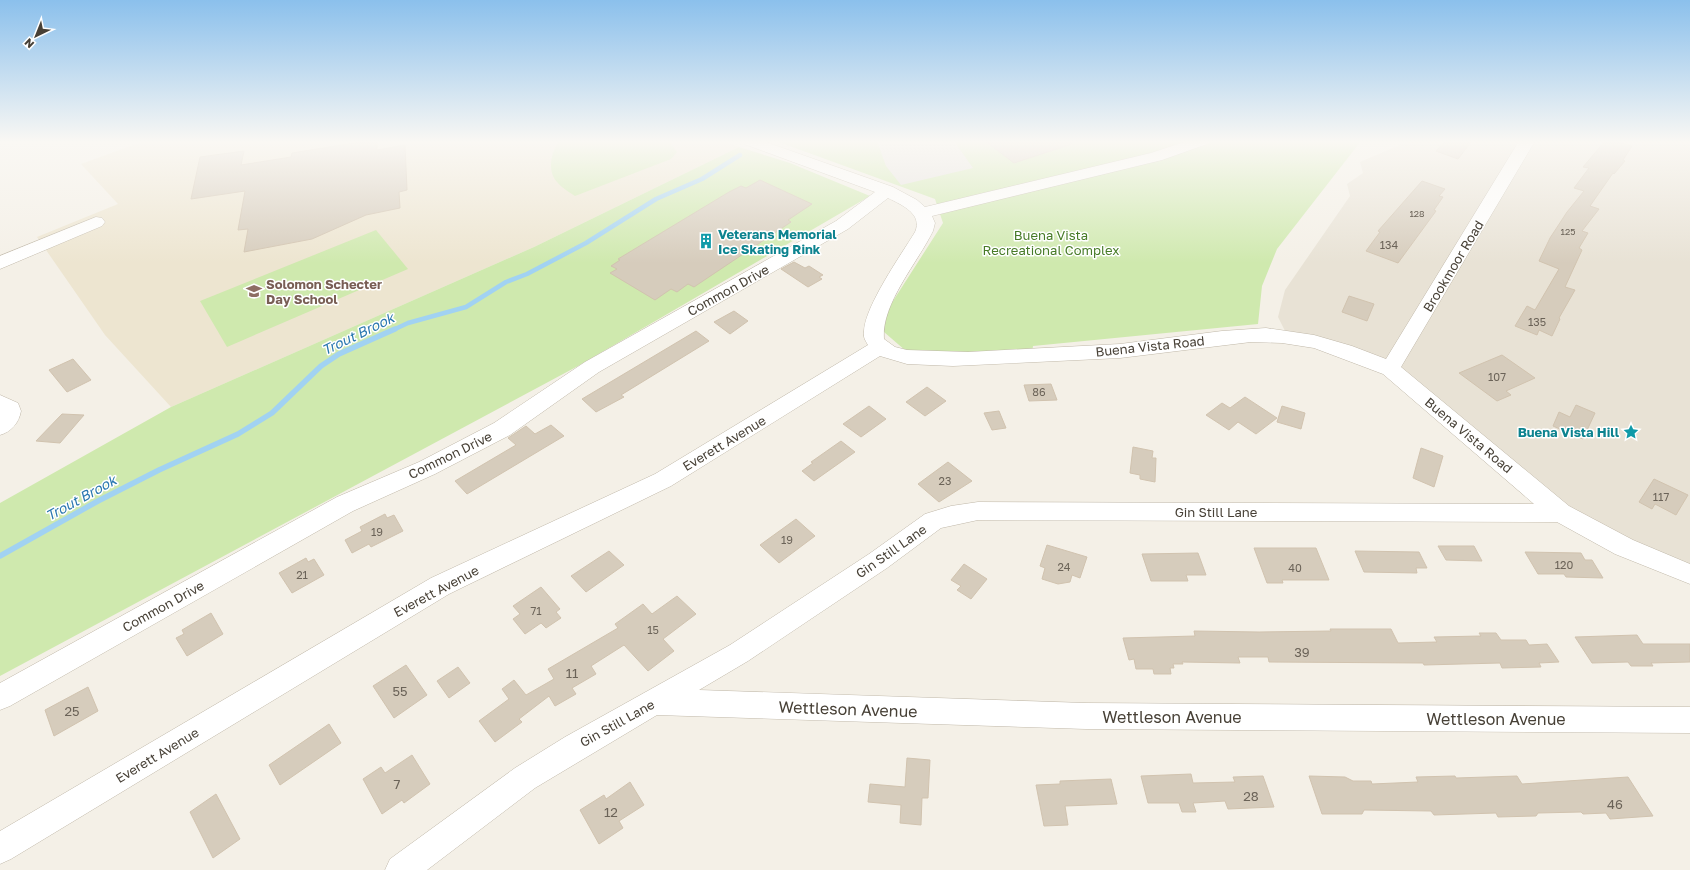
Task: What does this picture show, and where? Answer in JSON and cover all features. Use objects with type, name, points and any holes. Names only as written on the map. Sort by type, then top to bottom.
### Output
[{"type":"street","points":[[861,182],[887,191],[905,200],[922,213],[926,224],[922,235],[878,311],[873,328],[874,338],[880,347]]},
{"type":"street","points":[[922,213],[1053,182]]},
{"type":"street","name":"Brookmoor Road","points":[[1390,370],[1503,182]]},
{"type":"street","name":"Common Drive","points":[[0,697],[345,504],[427,468],[502,429],[532,410],[592,367],[842,225],[887,191]]},
{"type":"street","points":[[0,263],[96,222]]},
{"type":"street","name":"Buena Vista Road","points":[[880,347],[892,354],[929,359],[998,358],[1108,352],[1213,339],[1266,335],[1311,341],[1366,359],[1390,370],[1561,513],[1592,532],[1635,553],[1690,574]]},
{"type":"street","name":"Everett Avenue","points":[[0,848],[440,586],[663,480],[880,347]]},
{"type":"street","points":[[0,403],[10,408],[11,413],[0,427]]},
{"type":"street","name":"Gin Still Lane","points":[[401,870],[525,778],[575,747],[740,653],[878,561],[917,531],[933,521],[951,515],[978,511],[1561,513]]},
{"type":"street","name":"Wettleson Avenue","points":[[654,702],[1086,716],[1690,720]]},
{"type":"shaded area","name":"Solomon Schecter Day School","points":[[97,182],[668,182],[534,247],[171,407],[105,335],[37,237],[118,204]]},
{"type":"shaded area","points":[[898,182],[915,182],[901,185]]},
{"type":"shaded area","points":[[1350,182],[1690,182],[1690,574],[1592,532],[1390,369],[1288,337],[1278,317],[1285,290],[1350,196],[1347,184]]},
{"type":"green space","points":[[557,182],[612,182],[575,196]]},
{"type":"green space","points":[[668,182],[835,182],[870,196],[578,366],[0,676],[0,503],[171,407],[534,247]]},
{"type":"green space","name":"Buena Vista Recreational Complex","points":[[887,182],[1329,182],[1277,249],[1262,286],[1258,324],[1033,346],[1032,354],[906,351],[877,326],[943,223],[935,199]]},
{"type":"green space","points":[[376,230],[408,269],[227,347],[200,301]]},
{"type":"building","points":[[195,182],[407,182],[407,190],[399,192],[400,208],[366,215],[312,239],[244,252],[248,229],[238,230],[245,191],[191,199]]},
{"type":"building","name":"Veterans Memorial Ice Skating Rink","points":[[757,182],[763,182],[812,204],[788,220],[791,222],[694,287],[688,284],[677,292],[671,289],[655,300],[610,273],[617,269],[611,266],[620,260],[618,259],[729,192],[741,186],[746,188]]},
{"type":"building","points":[[1421,182],[1445,189],[1439,196],[1443,197],[1434,210],[1436,211],[1398,263],[1366,251],[1380,232],[1378,231]]},
{"type":"building","points":[[1579,182],[1607,182],[1590,206],[1599,209],[1582,231],[1588,233],[1579,248],[1582,250],[1565,287],[1575,290],[1559,318],[1560,319],[1552,336],[1539,330],[1537,335],[1515,326],[1527,306],[1535,310],[1559,269],[1539,261],[1550,238],[1567,212],[1584,191],[1574,188]]},
{"type":"building","points":[[794,262],[805,268],[809,266],[823,275],[819,277],[822,279],[808,287],[781,269]]},
{"type":"building","points":[[1349,296],[1374,304],[1367,321],[1342,312]]},
{"type":"building","points":[[734,311],[748,321],[730,334],[714,322]]},
{"type":"building","points":[[696,331],[709,341],[621,395],[624,397],[596,412],[582,399]]},
{"type":"building","points":[[1502,355],[1535,378],[1506,391],[1511,395],[1497,401],[1459,373]]},
{"type":"building","points":[[73,359],[91,380],[67,392],[49,370]]},
{"type":"building","points":[[1051,384],[1057,400],[1029,401],[1024,385]]},
{"type":"building","points":[[927,387],[946,401],[925,416],[906,402]]},
{"type":"building","points":[[1245,397],[1277,418],[1256,434],[1238,422],[1229,430],[1206,415],[1222,403],[1230,408]]},
{"type":"building","points":[[1576,405],[1595,413],[1583,439],[1553,426],[1559,412],[1570,417]]},
{"type":"building","points":[[869,406],[886,419],[861,437],[843,424]]},
{"type":"building","points":[[1282,406],[1305,413],[1301,429],[1277,422]]},
{"type":"building","points":[[999,411],[1006,428],[992,430],[984,413]]},
{"type":"building","points":[[62,414],[84,415],[60,443],[36,441]]},
{"type":"building","points":[[551,425],[564,436],[467,494],[455,481],[516,445],[508,438],[526,426],[535,434]]},
{"type":"building","points":[[841,441],[855,452],[814,481],[802,471],[813,463],[811,462]]},
{"type":"building","points":[[1133,447],[1153,451],[1152,458],[1156,458],[1155,482],[1140,479],[1140,475],[1130,473]]},
{"type":"building","points":[[1421,448],[1443,456],[1434,487],[1413,478]]},
{"type":"building","points":[[948,462],[972,481],[939,502],[918,484]]},
{"type":"building","points":[[1654,479],[1688,495],[1676,515],[1655,504],[1652,509],[1639,502]]},
{"type":"building","points":[[385,514],[387,518],[394,515],[403,531],[371,547],[369,544],[352,553],[345,540],[362,531],[360,527]]},
{"type":"building","points":[[796,519],[815,536],[779,563],[760,545]]},
{"type":"building","points":[[1047,545],[1087,557],[1080,578],[1072,575],[1070,582],[1058,584],[1042,579],[1045,568],[1040,566]]},
{"type":"building","points":[[1438,546],[1474,546],[1482,561],[1446,560]]},
{"type":"building","points":[[1254,548],[1316,548],[1329,580],[1282,580],[1283,583],[1267,583]]},
{"type":"building","points":[[609,551],[624,565],[586,592],[571,576]]},
{"type":"building","points":[[1355,551],[1419,552],[1427,568],[1416,568],[1417,573],[1364,572]]},
{"type":"building","points":[[1525,552],[1581,553],[1585,560],[1592,560],[1603,578],[1566,577],[1564,574],[1538,574]]},
{"type":"building","points":[[1198,553],[1206,575],[1186,575],[1188,581],[1151,581],[1142,554]]},
{"type":"building","points":[[306,558],[308,562],[314,559],[324,575],[292,593],[279,573]]},
{"type":"building","points":[[964,564],[987,579],[971,599],[957,590],[961,586],[951,580]]},
{"type":"building","points":[[541,587],[560,609],[556,612],[561,618],[546,628],[541,623],[525,634],[513,619],[520,614],[513,606]]},
{"type":"building","points":[[677,596],[696,614],[663,639],[674,651],[648,671],[624,645],[591,666],[596,674],[572,688],[576,694],[555,706],[549,696],[519,719],[522,722],[495,742],[479,721],[509,699],[502,689],[514,680],[526,695],[554,679],[548,669],[618,628],[615,624],[643,604],[652,614]]},
{"type":"building","points":[[211,613],[223,634],[187,656],[176,638],[184,634],[182,630]]},
{"type":"building","points":[[1330,629],[1391,629],[1398,643],[1437,642],[1434,637],[1481,636],[1479,633],[1496,633],[1501,640],[1526,640],[1529,645],[1547,644],[1559,662],[1539,663],[1541,667],[1502,668],[1500,663],[1424,665],[1423,663],[1269,662],[1268,657],[1238,657],[1240,663],[1182,662],[1183,664],[1173,664],[1174,668],[1170,668],[1171,674],[1154,674],[1153,669],[1136,669],[1134,659],[1129,660],[1123,638],[1195,636],[1194,631],[1331,631]]},
{"type":"building","points":[[1637,635],[1643,644],[1690,644],[1690,662],[1651,663],[1653,666],[1631,666],[1628,662],[1592,663],[1575,637]]},
{"type":"building","points":[[406,665],[427,695],[394,718],[373,686]]},
{"type":"building","points":[[458,667],[470,683],[449,698],[437,681]]},
{"type":"building","points":[[88,687],[98,711],[54,736],[45,710]]},
{"type":"building","points":[[329,724],[341,743],[280,785],[269,765]]},
{"type":"building","points":[[412,755],[430,784],[404,803],[402,800],[382,814],[363,779],[381,767],[385,773]]},
{"type":"building","points":[[907,758],[930,760],[928,798],[922,798],[921,825],[900,823],[901,805],[868,802],[870,784],[905,787]]},
{"type":"building","points":[[1191,774],[1193,783],[1235,782],[1233,777],[1263,776],[1274,807],[1228,809],[1225,801],[1193,803],[1196,812],[1182,812],[1179,803],[1148,803],[1141,776]]},
{"type":"building","points":[[1309,776],[1345,777],[1353,781],[1371,781],[1372,784],[1418,782],[1416,777],[1455,776],[1456,778],[1517,776],[1522,784],[1628,777],[1653,816],[1610,819],[1606,813],[1583,814],[1581,812],[1538,813],[1536,816],[1498,817],[1496,813],[1434,815],[1431,811],[1364,810],[1362,814],[1322,814]]},
{"type":"building","points":[[1111,779],[1117,804],[1065,806],[1068,825],[1044,826],[1036,785],[1060,784],[1060,781]]},
{"type":"building","points":[[630,782],[644,805],[619,821],[623,828],[599,844],[580,810],[604,795],[606,799]]},
{"type":"building","points":[[216,794],[240,839],[213,858],[190,812]]},
{"type":"waterway","name":"Trout Brook","points":[[393,330],[408,323],[466,307],[506,282],[527,274],[586,243],[656,199],[696,182]]},
{"type":"waterway","name":"Trout Brook","points":[[0,556],[98,501],[159,470],[238,434],[272,413],[321,366],[339,354],[395,329]]},
{"type":"place","name":"Veterans Memorial Ice Skating Rink","points":[[706,241]]},
{"type":"place","name":"Solomon Schecter Day School","points":[[254,291]]},
{"type":"place","name":"Buena Vista Hill","points":[[1631,432]]}]
